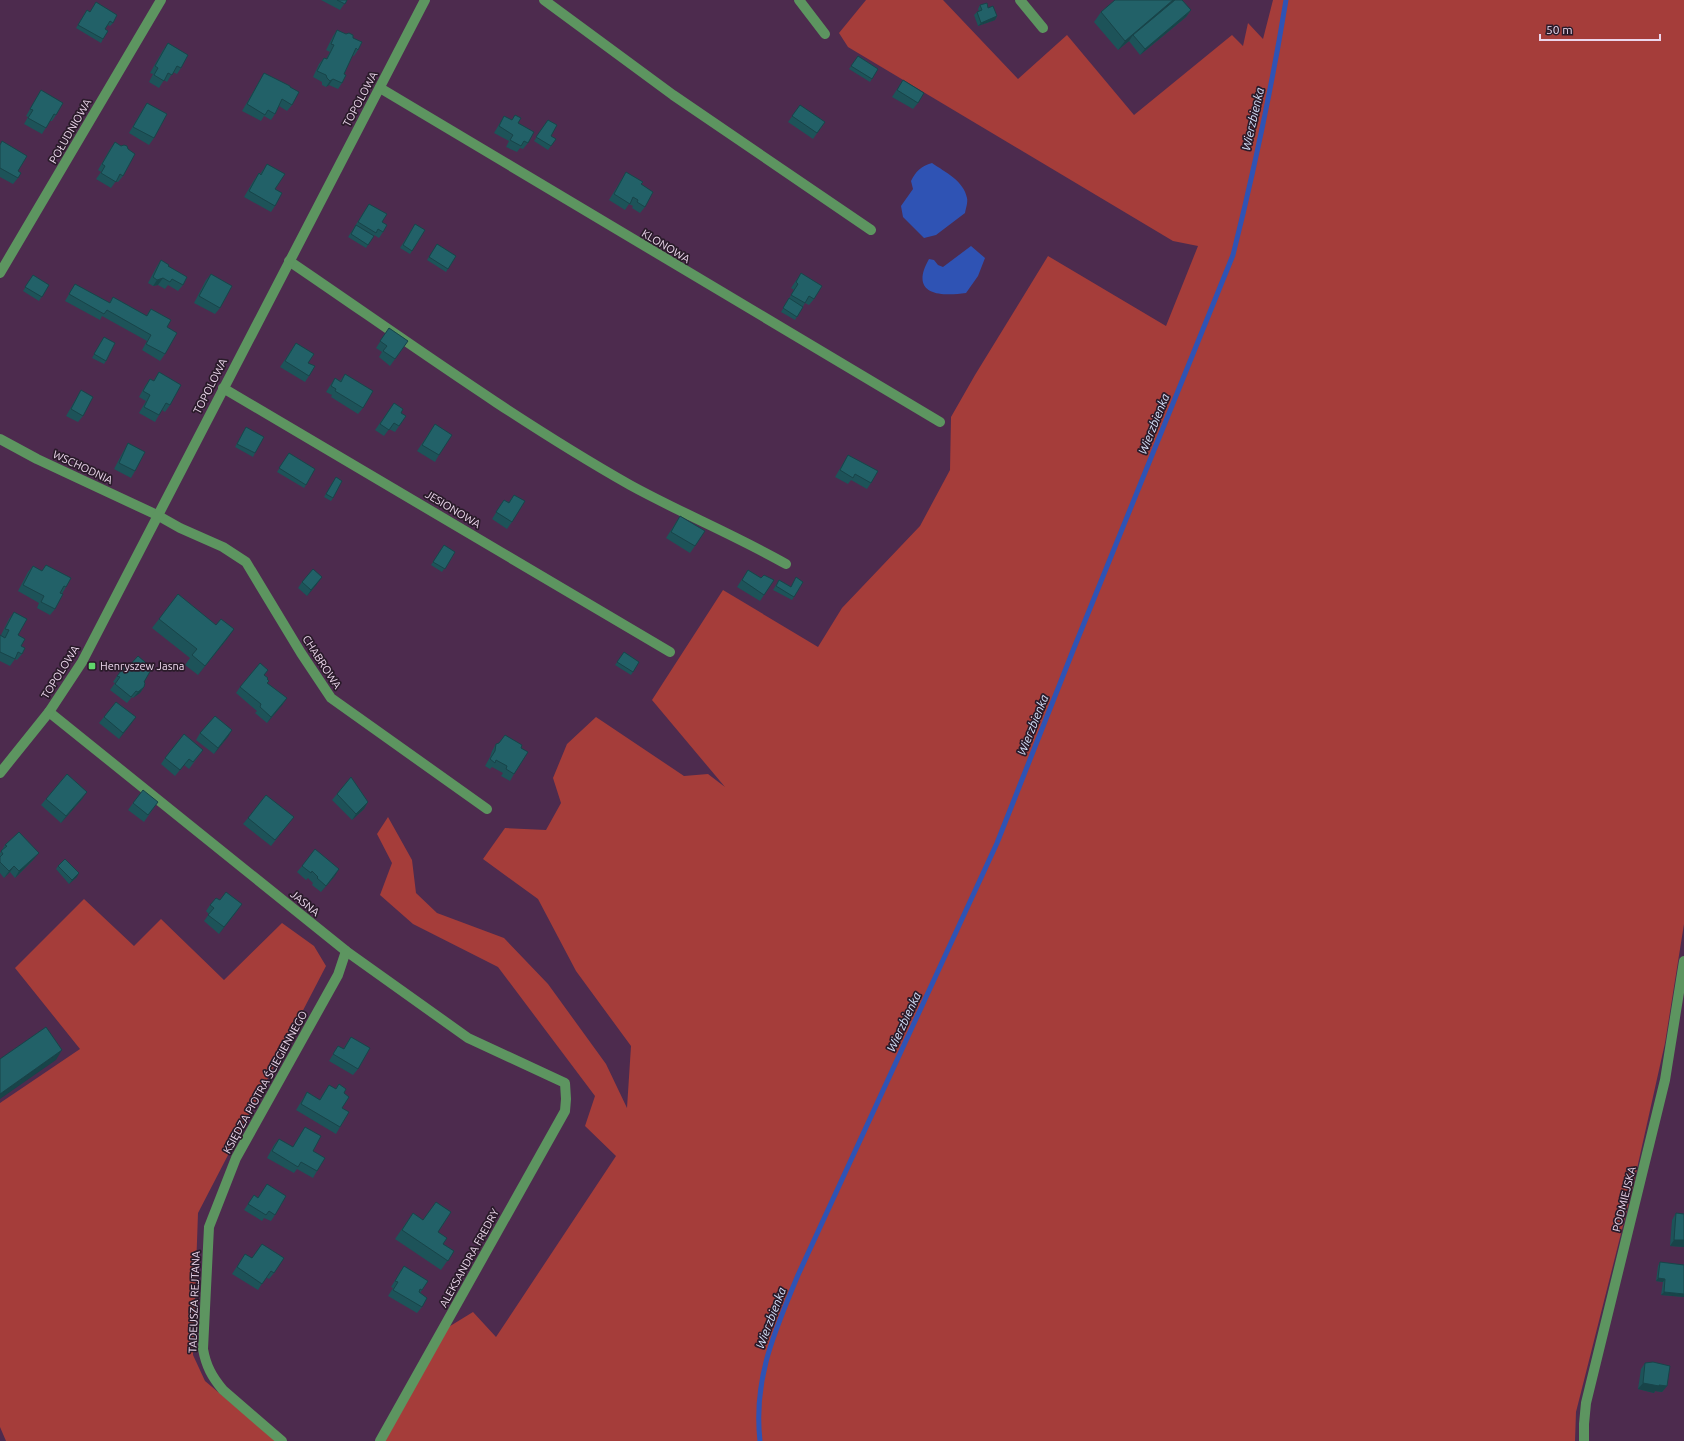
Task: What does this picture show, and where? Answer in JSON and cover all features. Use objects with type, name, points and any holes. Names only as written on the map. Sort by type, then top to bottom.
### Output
[{"type":"street","name":"POŁUDNIOWA","points":[[0,273],[161,0]]},
{"type":"street","name":"TOPOLOWA","points":[[0,773],[49,712],[82,662],[425,0]]},
{"type":"street","points":[[544,0],[673,95],[871,230]]},
{"type":"street","points":[[799,0],[825,34]]},
{"type":"street","points":[[1020,0],[1043,28]]},
{"type":"street","name":"KLONOWA","points":[[380,88],[940,422]]},
{"type":"street","points":[[289,261],[537,428],[631,485],[786,564]]},
{"type":"street","name":"JESIONOWA","points":[[223,388],[670,652]]},
{"type":"street","name":"WSCHODNIA","points":[[0,439],[37,459],[158,515]]},
{"type":"street","name":"CHABROWA","points":[[158,515],[180,528],[223,547],[246,562],[301,653],[331,698],[487,809]]},
{"type":"street","name":"JASNA","points":[[49,712],[346,951],[468,1038],[565,1083]]},
{"type":"street","name":"KSIĘDZA PIOTRA ŚCIEGIENNEGO","points":[[210,1227],[236,1158],[338,975],[346,951]]},
{"type":"street","name":"PODMIEJSKA","points":[[1584,1441],[1586,1403],[1665,1080],[1684,961]]},
{"type":"street","name":"ALEKSANDRA FREDRY","points":[[380,1441],[565,1111],[565,1083]]},
{"type":"street","name":"TADEUSZA REJTANA","points":[[210,1227],[203,1349],[205,1364],[223,1390],[282,1441]]},
{"type":"shaded area","points":[[866,0],[943,0],[1018,79],[1067,35],[1134,115],[1232,35],[1243,46],[1248,23],[1263,39],[1273,0],[1684,0],[1684,924],[1665,1043],[1634,1182],[1576,1412],[1575,1441],[383,1441],[442,1331],[473,1312],[496,1337],[616,1156],[585,1126],[595,1096],[498,967],[413,924],[380,895],[392,863],[377,834],[388,817],[412,860],[416,893],[437,913],[504,938],[548,984],[606,1064],[627,1108],[631,1046],[576,971],[538,899],[483,859],[505,828],[546,830],[561,803],[553,778],[567,744],[596,717],[684,776],[708,774],[725,787],[652,700],[723,590],[818,647],[842,608],[920,526],[950,470],[951,417],[1048,256],[1166,326],[1198,246],[1173,241],[848,47],[839,33]]},
{"type":"shaded area","points":[[84,899],[134,946],[161,919],[224,980],[282,923],[314,946],[326,966],[198,1213],[193,1355],[205,1381],[276,1441],[6,1441],[0,1427],[0,1103],[80,1049],[15,968]]},
{"type":"water","points":[[932,163],[958,182],[965,192],[967,203],[965,213],[936,235],[924,238],[903,217],[901,206],[913,189],[911,181],[915,174],[922,167]]},
{"type":"water","points":[[971,246],[985,258],[978,276],[966,293],[937,293],[930,291],[925,286],[923,280],[924,271],[929,259],[934,260],[938,265],[943,267]]},
{"type":"building","points":[[337,0],[347,0],[345,4]]},
{"type":"building","points":[[1115,0],[1173,0],[1125,41],[1101,12]]},
{"type":"building","points":[[1175,0],[1182,0],[1191,10],[1145,49],[1133,35]]},
{"type":"building","points":[[96,2],[117,15],[113,23],[110,21],[105,29],[108,31],[103,39],[78,25],[87,10],[90,12]]},
{"type":"building","points":[[987,3],[988,8],[993,6],[997,16],[981,23],[977,12],[982,10],[980,5]]},
{"type":"building","points":[[337,30],[346,34],[349,33],[353,35],[353,38],[362,42],[358,50],[356,48],[344,74],[346,75],[342,83],[333,79],[330,81],[326,75],[317,71],[324,58],[327,59],[334,45],[331,44]]},
{"type":"building","points":[[168,43],[188,55],[181,68],[177,66],[172,75],[168,73],[164,81],[154,75],[158,68],[155,66]]},
{"type":"building","points":[[858,56],[878,69],[872,79],[851,66]]},
{"type":"building","points":[[264,73],[299,92],[292,105],[282,99],[275,114],[268,110],[265,115],[247,104]]},
{"type":"building","points":[[903,80],[924,93],[918,103],[897,90]]},
{"type":"building","points":[[41,90],[63,103],[56,115],[54,114],[46,128],[28,118],[33,110],[30,109]]},
{"type":"building","points":[[147,103],[167,114],[154,138],[133,127]]},
{"type":"building","points":[[800,105],[825,122],[817,133],[792,116]]},
{"type":"building","points":[[515,115],[521,118],[518,123],[534,132],[528,143],[524,141],[521,146],[510,140],[513,135],[499,126],[504,116],[512,120]]},
{"type":"building","points":[[548,120],[557,125],[551,136],[556,139],[551,146],[536,137]]},
{"type":"building","points":[[2,141],[27,156],[18,171],[21,173],[18,178],[0,168],[0,145]]},
{"type":"building","points":[[115,142],[121,146],[127,146],[128,149],[135,154],[123,176],[120,174],[116,182],[101,173],[105,166],[102,164]]},
{"type":"building","points":[[267,164],[285,174],[275,189],[282,193],[275,206],[249,191],[259,173],[261,175]]},
{"type":"building","points":[[626,172],[643,182],[641,184],[653,192],[645,207],[637,202],[638,200],[633,197],[630,204],[614,194]]},
{"type":"building","points":[[369,204],[387,214],[382,222],[387,225],[383,232],[378,229],[376,233],[358,222]]},
{"type":"building","points":[[415,224],[425,230],[412,251],[403,245]]},
{"type":"building","points":[[356,225],[374,236],[368,245],[351,234]]},
{"type":"building","points":[[437,244],[456,256],[448,269],[429,257]]},
{"type":"building","points":[[161,260],[187,277],[183,285],[172,279],[170,282],[163,278],[157,280],[153,277]]},
{"type":"building","points":[[801,273],[822,286],[814,299],[809,296],[805,303],[791,295],[798,284],[796,282]]},
{"type":"building","points":[[211,274],[232,286],[220,308],[199,296]]},
{"type":"building","points":[[33,275],[49,285],[42,297],[25,287]]},
{"type":"building","points":[[75,284],[110,303],[113,297],[147,316],[151,309],[171,320],[167,327],[177,333],[165,354],[146,344],[151,335],[107,310],[104,314],[69,294]]},
{"type":"building","points":[[789,298],[803,307],[797,317],[783,308]]},
{"type":"building","points":[[389,328],[408,341],[395,359],[383,351],[387,346],[380,341]]},
{"type":"building","points":[[104,337],[115,343],[106,361],[94,354]]},
{"type":"building","points":[[296,343],[314,354],[308,363],[315,366],[309,376],[285,361]]},
{"type":"building","points":[[159,372],[181,385],[170,405],[166,403],[159,415],[144,407],[150,395],[143,391],[150,379],[154,381]]},
{"type":"building","points":[[345,374],[373,391],[363,408],[335,391],[336,389],[331,386],[335,378],[341,382]]},
{"type":"building","points":[[81,390],[93,397],[83,416],[71,409]]},
{"type":"building","points":[[394,403],[403,409],[401,413],[406,416],[399,426],[394,423],[389,430],[380,424]]},
{"type":"building","points":[[435,424],[452,435],[439,455],[422,445]]},
{"type":"building","points":[[246,427],[264,437],[255,453],[237,444]]},
{"type":"building","points":[[128,443],[145,452],[135,471],[119,463]]},
{"type":"building","points":[[289,453],[315,469],[306,485],[279,468]]},
{"type":"building","points":[[848,455],[878,471],[871,483],[855,474],[853,478],[840,470]]},
{"type":"building","points":[[336,477],[342,481],[333,498],[326,494]]},
{"type":"building","points":[[514,495],[525,501],[512,522],[496,512],[504,500],[509,503]]},
{"type":"building","points":[[680,516],[705,531],[695,546],[671,532]]},
{"type":"building","points":[[444,545],[455,552],[445,569],[433,562]]},
{"type":"building","points":[[46,565],[71,578],[66,587],[64,586],[60,593],[63,594],[55,609],[41,602],[44,596],[23,585],[33,566],[42,571]]},
{"type":"building","points":[[313,569],[322,577],[311,590],[302,582]]},
{"type":"building","points":[[748,570],[761,578],[764,575],[774,580],[764,595],[742,580]]},
{"type":"building","points":[[796,577],[803,582],[794,597],[776,586],[779,580],[791,587]]},
{"type":"building","points":[[178,594],[216,625],[221,619],[234,629],[205,666],[192,655],[197,649],[159,619]]},
{"type":"building","points":[[14,612],[27,619],[18,635],[25,639],[21,646],[25,648],[22,654],[18,652],[15,659],[0,652],[0,635],[5,638],[9,630],[5,629]]},
{"type":"building","points":[[624,652],[639,662],[633,672],[617,662]]},
{"type":"building","points":[[138,656],[152,668],[144,682],[144,687],[138,692],[136,691],[131,697],[115,684],[120,677],[117,676],[125,666],[127,668]]},
{"type":"building","points":[[260,663],[268,670],[264,675],[268,678],[267,679],[269,681],[267,683],[287,698],[271,717],[260,707],[261,704],[240,687]]},
{"type":"building","points":[[116,702],[136,717],[123,733],[104,717]]},
{"type":"building","points":[[215,716],[232,730],[218,748],[200,733]]},
{"type":"building","points":[[184,734],[203,750],[193,762],[189,759],[180,770],[165,758]]},
{"type":"building","points":[[505,735],[522,745],[521,748],[528,752],[514,774],[506,769],[507,766],[496,760],[495,763],[490,759],[495,751],[496,744],[499,743]]},
{"type":"building","points":[[67,774],[87,792],[66,816],[46,799]]},
{"type":"building","points":[[351,777],[368,802],[356,814],[337,794]]},
{"type":"building","points":[[143,790],[158,802],[148,815],[133,803]]},
{"type":"building","points":[[266,795],[294,817],[275,840],[248,818]]},
{"type":"building","points":[[19,832],[39,853],[19,871],[14,866],[9,871],[0,862],[0,857],[3,854],[1,851],[7,846],[5,845]]},
{"type":"building","points":[[315,849],[339,869],[326,886],[312,871],[311,873],[302,866]]},
{"type":"building","points":[[65,859],[79,873],[72,880],[58,866]]},
{"type":"building","points":[[226,892],[242,904],[224,927],[208,915],[214,908],[210,905],[216,898],[220,900]]},
{"type":"building","points":[[46,1027],[62,1050],[0,1094],[0,1059]]},
{"type":"building","points":[[351,1037],[370,1048],[358,1069],[333,1054],[338,1046],[344,1049]]},
{"type":"building","points":[[339,1084],[346,1089],[344,1093],[349,1097],[342,1108],[349,1112],[340,1127],[301,1104],[307,1092],[320,1100],[329,1085],[336,1089]]},
{"type":"building","points":[[305,1127],[321,1136],[313,1151],[325,1158],[317,1171],[301,1162],[298,1167],[272,1151],[279,1139],[293,1147]]},
{"type":"building","points":[[267,1184],[286,1196],[275,1215],[269,1211],[266,1215],[248,1204],[254,1195],[258,1198]]},
{"type":"building","points":[[436,1202],[451,1212],[438,1232],[447,1238],[443,1244],[454,1251],[448,1261],[402,1230],[413,1213],[423,1220]]},
{"type":"building","points":[[1676,1213],[1684,1214],[1684,1240],[1674,1240]]},
{"type":"building","points":[[262,1244],[284,1258],[274,1273],[271,1271],[262,1284],[237,1267],[245,1254],[252,1258]]},
{"type":"building","points":[[1660,1262],[1684,1265],[1684,1294],[1664,1292],[1665,1279],[1658,1278]]},
{"type":"building","points":[[404,1266],[428,1281],[419,1292],[427,1298],[422,1307],[393,1290],[398,1282],[395,1281]]},
{"type":"building","points":[[1653,1362],[1670,1366],[1667,1386],[1643,1383],[1645,1363]]},
{"type":"waterway","name":"Wierzbienka","points":[[760,1441],[760,1396],[763,1376],[768,1355],[781,1316],[798,1275],[997,843],[1233,255],[1262,128],[1286,0]]},
{"type":"place","name":"Henryszew Jasna","points":[[92,666]]}]
